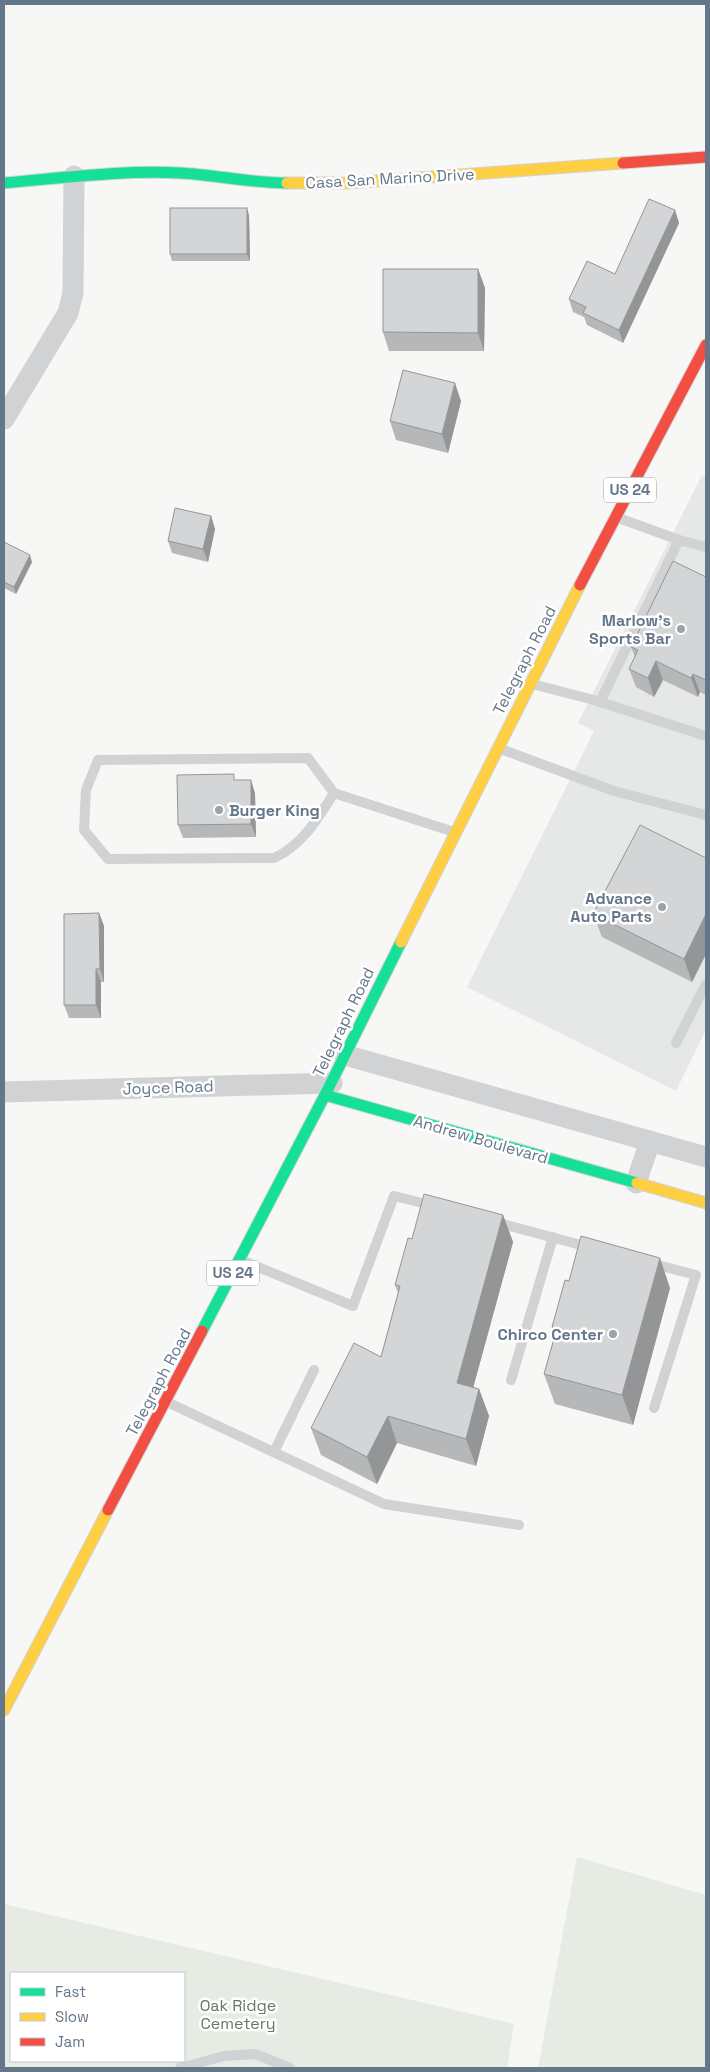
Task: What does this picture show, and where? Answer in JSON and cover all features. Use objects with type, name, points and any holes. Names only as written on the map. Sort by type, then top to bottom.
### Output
[{"type":"main road","name":"Casa San Marino Drive","points":[[4,183],[74,176],[180,173],[270,183],[348,183],[706,157]]},
{"type":"main road","name":"Telegraph Road","points":[[4,1710],[329,1089],[497,748],[615,517],[699,375],[706,345]]},
{"type":"main road","name":"Andrew Boulevard","points":[[329,1089],[706,1203]]},
{"type":"street","points":[[4,419],[68,313],[73,293],[74,176]]},
{"type":"street","points":[[346,1055],[706,1157]]},
{"type":"street","name":"Joyce Road","points":[[4,1092],[329,1089]]},
{"type":"street","points":[[636,1183],[650,1141]]},
{"type":"lane","points":[[615,517],[679,540],[706,547]]},
{"type":"lane","points":[[600,702],[679,540]]},
{"type":"lane","points":[[530,684],[600,702],[706,736]]},
{"type":"lane","points":[[497,748],[614,791],[706,815]]},
{"type":"lane","points":[[334,793],[312,827],[286,853],[274,858],[108,859],[84,830],[86,790],[98,760],[308,758],[334,793],[455,832]]},
{"type":"lane","points":[[676,1043],[706,984]]},
{"type":"lane","points":[[240,1260],[353,1306],[394,1196],[441,1208]]},
{"type":"lane","points":[[488,1220],[601,1250]]},
{"type":"lane","points":[[511,1380],[553,1237]]},
{"type":"lane","points":[[639,1260],[696,1275],[654,1408]]},
{"type":"lane","points":[[274,1452],[314,1370]]},
{"type":"lane","points":[[166,1402],[384,1504],[519,1525]]},
{"type":"lane","points":[[180,2068],[224,2056],[255,2054],[290,2068]]},
{"type":"shaded area","points":[[702,475],[706,478],[706,1030],[676,1091],[467,987],[594,731],[578,723]]},
{"type":"green space","points":[[577,1857],[706,1895],[706,2068],[538,2068]]},
{"type":"green space","name":"Oak Ridge Cemetery","points":[[4,1904],[514,2024],[507,2068],[4,2068]]},
{"type":"building","points":[[649,199],[675,210],[619,330],[583,313],[586,307],[569,299],[587,261],[615,274]]},
{"type":"building","points":[[170,208],[247,208],[247,254],[170,254]]},
{"type":"building","points":[[383,269],[478,269],[478,333],[383,332]]},
{"type":"building","points":[[403,370],[455,383],[442,434],[390,421]]},
{"type":"building","points":[[175,508],[211,516],[203,549],[168,541]]},
{"type":"building","points":[[4,542],[30,555],[14,587],[4,582]]},
{"type":"building","name":"Marlow's Sports Bar","points":[[673,561],[706,577],[706,680],[693,674],[691,678],[656,661],[648,678],[629,669],[638,650],[631,647]]},
{"type":"building","name":"Burger King","points":[[234,774],[234,780],[251,780],[251,824],[178,825],[177,775]]},
{"type":"building","name":"Advance Auto Parts","points":[[640,825],[706,858],[706,914],[684,959],[593,914]]},
{"type":"building","points":[[99,913],[100,969],[96,969],[96,1005],[64,1005],[64,914]]},
{"type":"building","points":[[424,1194],[503,1215],[457,1383],[479,1389],[466,1439],[388,1416],[367,1457],[311,1428],[354,1343],[381,1357],[400,1286],[395,1285],[408,1238],[412,1239]]},
{"type":"building","name":"Chirco Center","points":[[581,1236],[660,1258],[622,1395],[544,1374],[557,1328],[552,1327],[565,1280],[569,1281]]},
{"type":"traffic: fast","points":[[4,183],[92,175],[158,172],[287,183]]},
{"type":"traffic: fast","points":[[202,1331],[325,1095],[401,942]]},
{"type":"traffic: fast","points":[[325,1095],[637,1183]]},
{"type":"traffic: slow","points":[[287,183],[348,183],[623,163]]},
{"type":"traffic: slow","points":[[401,942],[580,585]]},
{"type":"traffic: slow","points":[[637,1183],[706,1203]]},
{"type":"traffic: slow","points":[[4,1710],[108,1510]]},
{"type":"traffic: jam","points":[[623,163],[706,157]]},
{"type":"traffic: jam","points":[[580,585],[706,345]]},
{"type":"traffic: jam","points":[[108,1510],[202,1331]]},
{"type":"place","name":"Marlow's Sports Bar","points":[[681,629]]},
{"type":"place","name":"Burger King","points":[[219,810]]},
{"type":"place","name":"Advance Auto Parts","points":[[662,907]]},
{"type":"place","name":"Chirco Center","points":[[613,1334]]}]
